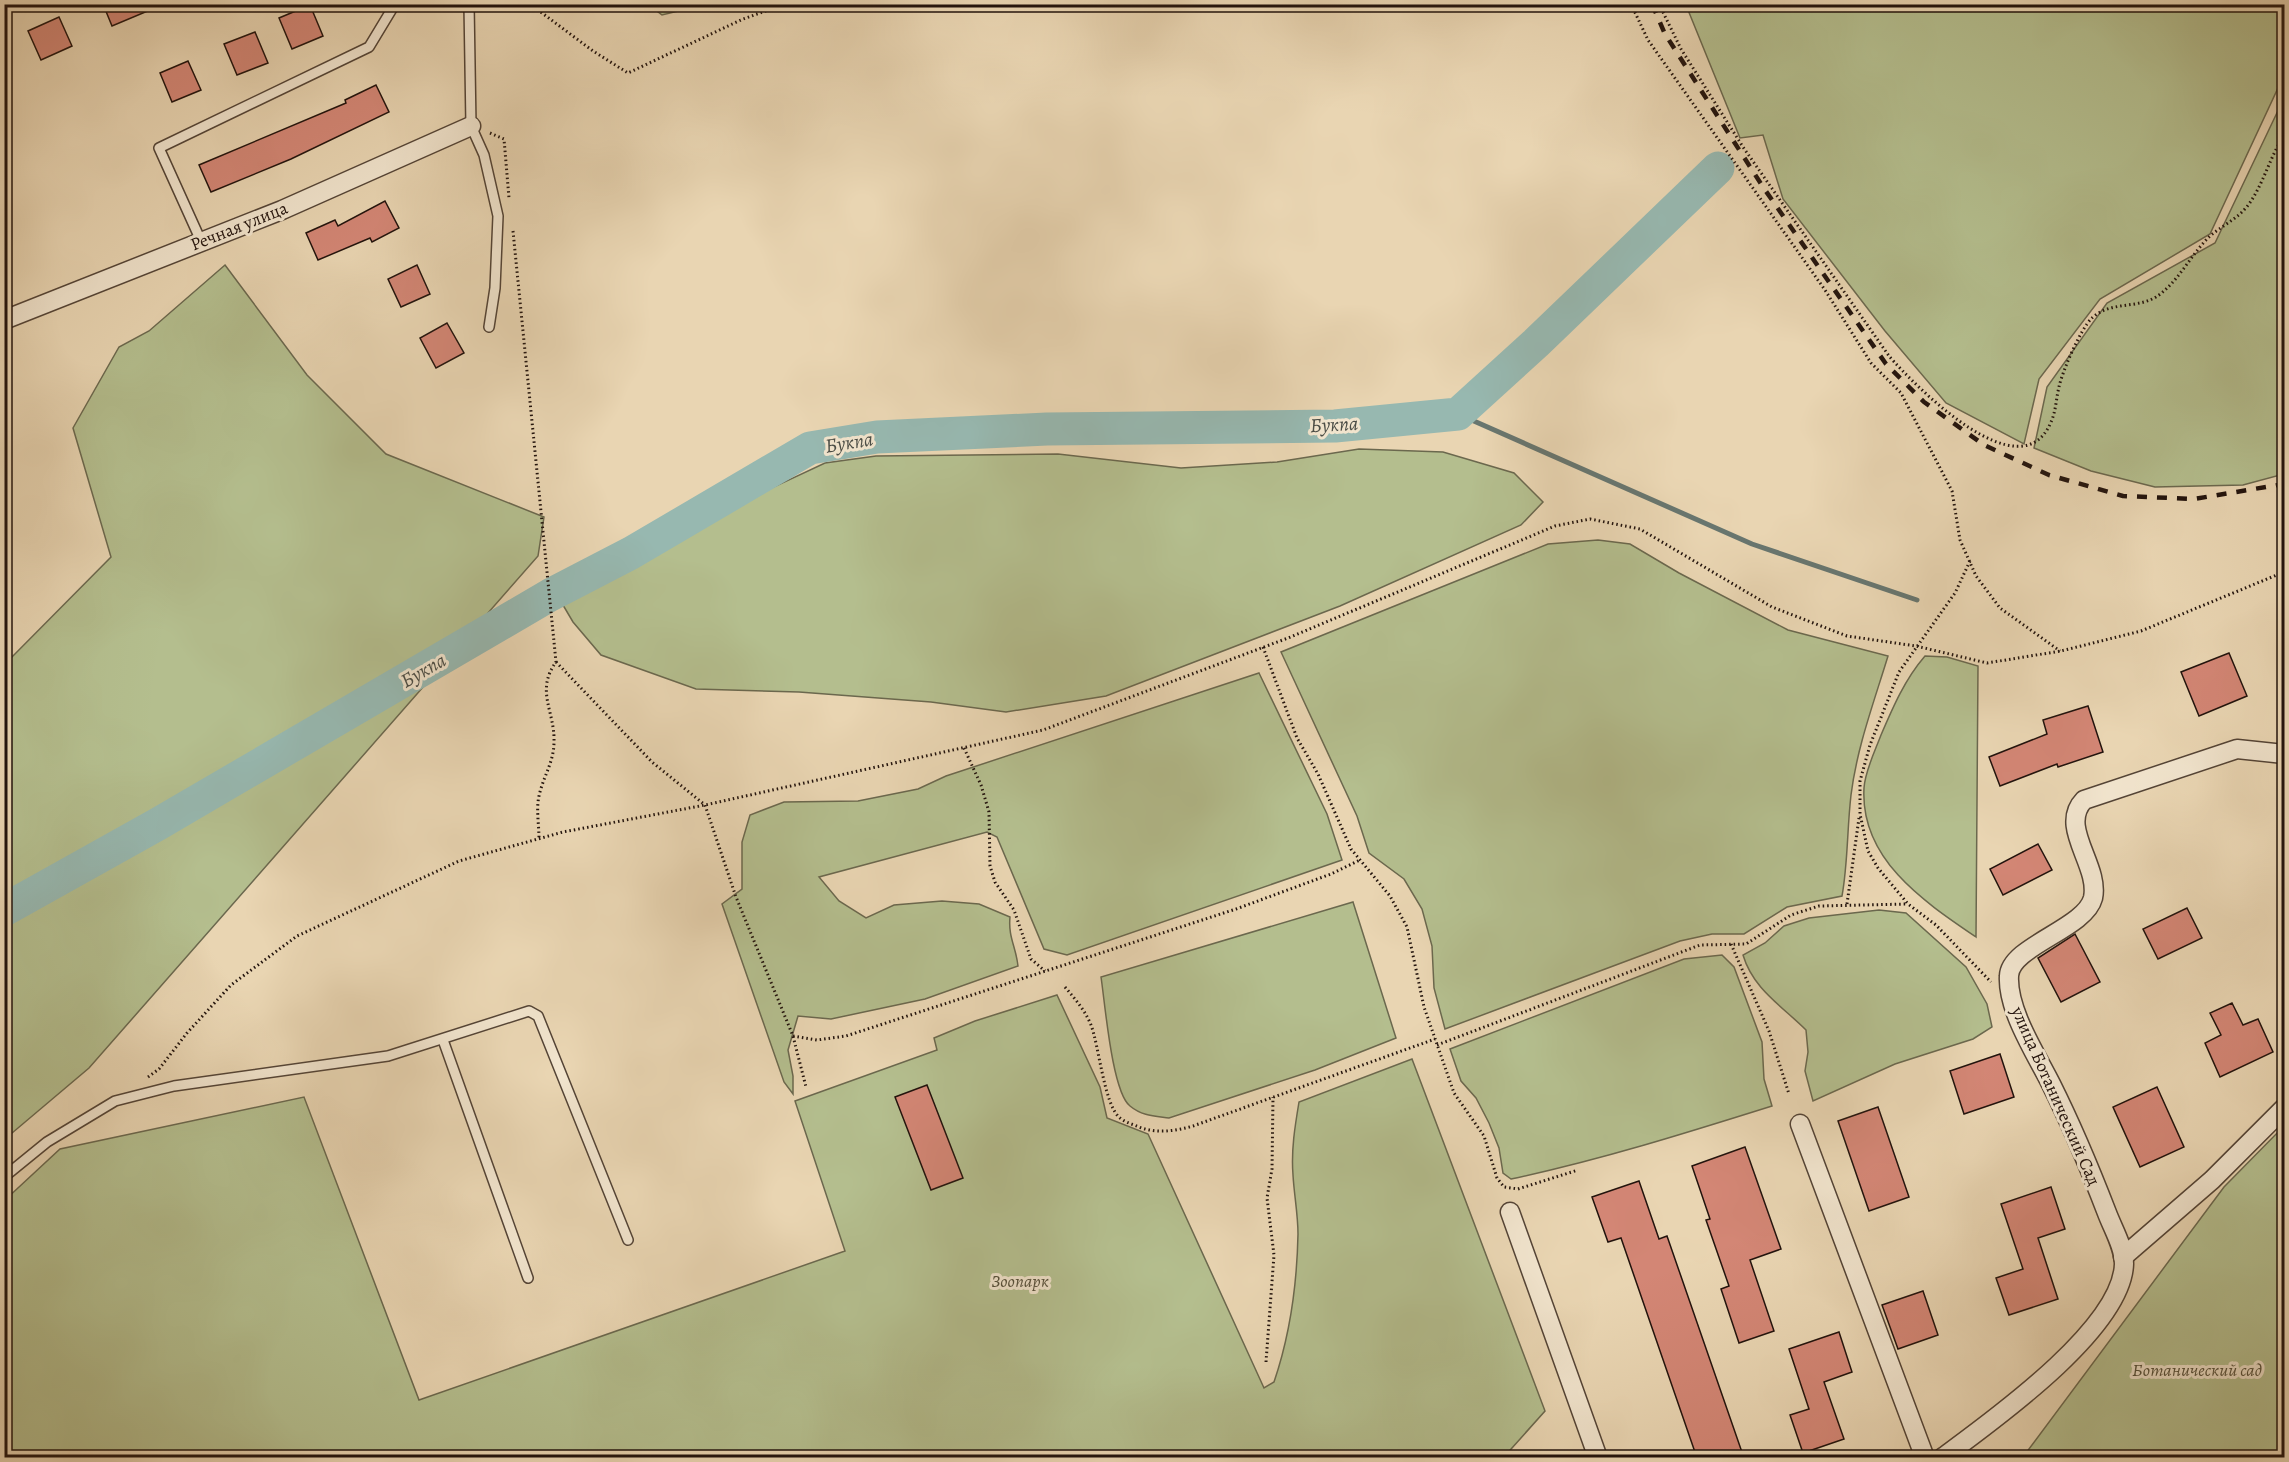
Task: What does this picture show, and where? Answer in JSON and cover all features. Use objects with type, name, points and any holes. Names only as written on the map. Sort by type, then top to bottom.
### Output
[{"type":"street","name":"Речная улица","points":[[4,320],[282,210],[471,126]]},
{"type":"street","name":"улица Ботанический Сад","points":[[1942,1458],[2017,1403],[2065,1359],[2113,1302],[2121,1283],[2123,1257],[2082,1150],[2025,1033],[2009,989],[2009,972],[2017,960],[2085,912],[2092,899],[2094,883],[2074,821],[2076,808],[2084,800],[2237,749],[2284,754]]},
{"type":"street","points":[[2123,1257],[2212,1180],[2284,1108]]},
{"type":"street","points":[[1800,1124],[1925,1458]]},
{"type":"street","points":[[1510,1212],[1598,1458]]},
{"type":"lane","points":[[201,241],[159,148],[369,47],[395,4]]},
{"type":"lane","points":[[469,4],[471,126],[484,155],[498,216],[495,288],[489,327]]},
{"type":"lane","points":[[4,1177],[46,1142],[115,1101],[174,1086],[388,1056],[528,1011],[538,1016],[628,1240]]},
{"type":"lane","points":[[443,1040],[528,1278]]},
{"type":"path","points":[[525,4],[535,6],[592,51],[628,73],[743,19],[785,4]]},
{"type":"path","points":[[1632,4],[1648,40],[1825,290],[1871,363],[1901,393],[1952,491],[1960,540],[1976,576],[2000,608],[2061,651]]},
{"type":"path","points":[[1659,4],[1682,49],[1755,164],[1889,356],[1916,386],[1942,408],[1966,426],[2007,446],[2029,446],[2048,430],[2065,368],[2090,320],[2109,308],[2156,297],[2165,289],[2210,236],[2248,205],[2284,136]]},
{"type":"path","points":[[471,126],[504,139],[510,209]]},
{"type":"path","points":[[512,221],[556,662],[652,762],[705,805],[736,897],[793,1036],[806,1087]]},
{"type":"path","points":[[141,1082],[159,1070],[187,1033],[231,985],[297,936],[459,861],[540,838],[705,805],[1043,730],[1263,647],[1555,526],[1590,519],[1640,529],[1783,612],[1847,636],[1916,646],[1987,663],[2061,651],[2141,631],[2284,572]]},
{"type":"path","points":[[1847,904],[1860,814],[1860,781],[1870,745],[1899,672],[1955,593],[1970,561]]},
{"type":"path","points":[[1263,647],[1297,738],[1318,774],[1351,849],[1390,896],[1407,927],[1424,1006],[1454,1093],[1484,1136],[1497,1178],[1504,1188],[1518,1189],[1578,1170]]},
{"type":"path","points":[[540,838],[538,799],[551,762],[554,745],[554,724],[545,688],[548,673],[556,662]]},
{"type":"path","points":[[964,748],[981,785],[989,812],[990,866],[995,882],[1014,910],[1031,959],[1045,971]]},
{"type":"path","points":[[1860,814],[1868,850],[1908,904],[1936,925],[1994,985]]},
{"type":"path","points":[[793,1036],[817,1040],[846,1035],[1236,909],[1331,874],[1360,860]]},
{"type":"path","points":[[1437,1045],[1700,945],[1746,944],[1791,915],[1819,906],[1908,904]]},
{"type":"path","points":[[1731,944],[1769,1031],[1789,1094]]},
{"type":"path","points":[[1065,987],[1080,1005],[1091,1025],[1111,1104],[1118,1116],[1129,1123],[1157,1131],[1176,1131],[1435,1039]]},
{"type":"path","points":[[1266,1362],[1274,1255],[1267,1198],[1272,1169],[1273,1097]]},
{"type":"green space","points":[[649,5],[703,5],[662,15]]},
{"type":"green space","points":[[1686,5],[2284,5],[2284,75],[2210,234],[2100,299],[2039,379],[2024,444],[1946,403],[1885,331],[1783,199],[1763,135],[1740,138]]},
{"type":"green space","points":[[2284,98],[2284,474],[2243,485],[2155,487],[2091,471],[2034,448],[2047,387],[2107,303],[2215,243]]},
{"type":"green space","points":[[225,265],[307,375],[386,454],[544,517],[538,556],[89,1068],[5,1139],[5,664],[111,557],[73,428],[119,347],[149,331]]},
{"type":"green space","points":[[1359,449],[1443,452],[1514,473],[1543,502],[1521,525],[1340,606],[1106,696],[1006,712],[931,702],[799,692],[696,689],[601,655],[573,622],[560,600],[746,500],[825,463],[876,456],[1058,454],[1181,468],[1277,462]]},
{"type":"green space","points":[[1598,540],[1630,544],[1679,573],[1788,630],[1888,656],[1857,760],[1842,896],[1787,907],[1744,934],[1712,934],[1680,941],[1445,1029],[1434,988],[1432,946],[1422,909],[1404,879],[1369,853],[1357,816],[1281,652],[1548,544]]},
{"type":"green space","points":[[1925,656],[1947,657],[1978,666],[1976,937],[1936,909],[1899,876],[1884,857],[1872,836],[1865,813],[1864,788],[1871,761],[1900,694],[1911,674]]},
{"type":"green space","points":[[1259,673],[1327,814],[1342,860],[1067,955],[1044,949],[997,837],[987,832],[819,877],[839,901],[866,918],[894,905],[942,901],[979,904],[1010,917],[1010,930],[1018,966],[925,999],[831,1019],[798,1016],[788,1050],[793,1076],[793,1094],[784,1082],[722,904],[742,889],[742,842],[750,815],[784,802],[858,801],[918,789],[946,776]]},
{"type":"green space","points":[[1353,902],[1396,1038],[1315,1070],[1169,1118],[1144,1114],[1130,1106],[1118,1084],[1101,977]]},
{"type":"green space","points":[[1879,910],[1906,913],[1966,967],[1987,1004],[1992,1027],[1973,1039],[1895,1064],[1813,1101],[1805,1071],[1808,1052],[1806,1030],[1761,987],[1743,955],[1765,943],[1784,926],[1809,918]]},
{"type":"green space","points":[[1722,955],[1734,967],[1762,1042],[1764,1079],[1772,1106],[1610,1155],[1511,1179],[1503,1173],[1499,1148],[1489,1123],[1476,1098],[1461,1081],[1450,1049],[1684,959]]},
{"type":"green space","name":"Зоопарк","points":[[1057,995],[1100,1087],[1107,1118],[1148,1134],[1264,1388],[1274,1382],[1280,1364],[1294,1290],[1298,1234],[1293,1156],[1299,1102],[1412,1059],[1545,1411],[1503,1458],[5,1458],[5,1200],[60,1149],[304,1097],[419,1400],[845,1251],[795,1101],[937,1050],[934,1038],[975,1021]]},
{"type":"green space","name":"Ботанический сад","points":[[2284,1126],[2284,1457],[2023,1457],[2224,1187]]},
{"type":"building","points":[[103,4],[162,4],[162,5],[112,26]]},
{"type":"building","points":[[310,5],[323,36],[292,49],[279,18]]},
{"type":"building","points":[[59,17],[72,46],[41,60],[28,31]]},
{"type":"building","points":[[255,32],[268,63],[237,75],[224,44]]},
{"type":"building","points":[[188,61],[201,90],[172,102],[160,73]]},
{"type":"building","points":[[376,85],[389,112],[291,159],[211,192],[199,165],[346,103],[345,100]]},
{"type":"building","points":[[385,201],[399,228],[372,242],[370,238],[318,260],[306,233],[335,220],[338,226]]},
{"type":"building","points":[[417,265],[430,294],[401,307],[388,279]]},
{"type":"building","points":[[447,323],[464,353],[436,368],[420,338]]},
{"type":"building","points":[[2229,653],[2247,696],[2199,716],[2181,672]]},
{"type":"building","points":[[2088,706],[2103,752],[2058,767],[2057,764],[2000,786],[1989,757],[2047,734],[2043,720]]},
{"type":"building","points":[[2038,844],[2052,870],[2003,895],[1990,869]]},
{"type":"building","points":[[2187,908],[2202,938],[2158,959],[2143,929]]},
{"type":"building","points":[[2075,934],[2100,982],[2061,1002],[2038,958]]},
{"type":"building","points":[[2232,1003],[2243,1025],[2258,1019],[2273,1052],[2220,1077],[2205,1043],[2221,1035],[2210,1013]]},
{"type":"building","points":[[2000,1054],[2014,1097],[1964,1114],[1950,1071]]},
{"type":"building","points":[[927,1085],[963,1178],[931,1190],[895,1097]]},
{"type":"building","points":[[2157,1087],[2184,1147],[2140,1167],[2113,1107]]},
{"type":"building","points":[[1878,1107],[1909,1197],[1869,1211],[1838,1121]]},
{"type":"building","points":[[1745,1147],[1781,1249],[1750,1260],[1774,1331],[1739,1343],[1721,1289],[1729,1286],[1706,1220],[1710,1219],[1692,1166]]},
{"type":"building","points":[[1639,1181],[1659,1239],[1667,1236],[1744,1458],[1697,1458],[1621,1238],[1608,1242],[1592,1197]]},
{"type":"building","points":[[2051,1187],[2065,1229],[2038,1238],[2058,1299],[2009,1315],[1996,1278],[2023,1269],[2001,1204]]},
{"type":"building","points":[[1923,1291],[1938,1335],[1898,1349],[1882,1305]]},
{"type":"building","points":[[1839,1332],[1852,1372],[1824,1382],[1844,1439],[1803,1453],[1790,1415],[1809,1409],[1789,1349]]},
{"type":"waterway","name":"Букпа","points":[[4,910],[158,824],[550,595],[631,553],[810,448],[877,437],[1047,429],[1335,426],[1458,414],[1536,343],[1718,168]]},
{"type":"waterway","points":[[1458,414],[1752,544],[1917,600]]},
{"type":"railway","points":[[1652,4],[1665,34],[1763,187],[1886,364],[1924,402],[1984,445],[2049,475],[2123,496],[2194,499],[2284,484]]}]
